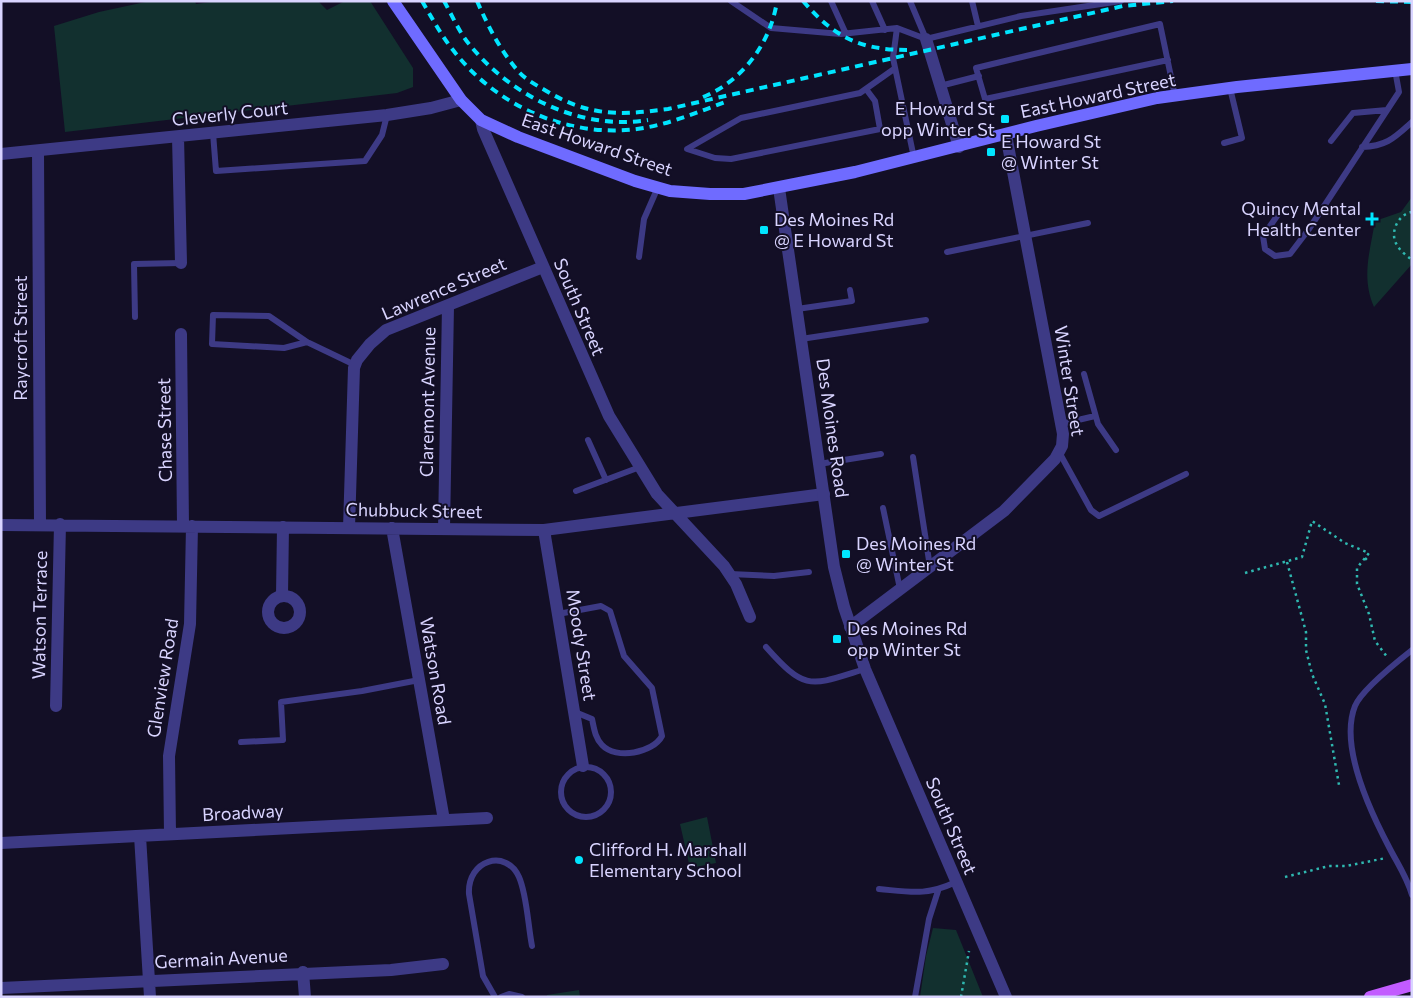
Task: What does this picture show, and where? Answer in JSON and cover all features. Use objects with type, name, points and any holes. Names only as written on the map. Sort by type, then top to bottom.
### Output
[{"type":"main road","name":"South Street","points":[[394,1],[461,100],[481,120]]},
{"type":"main road","name":"East Howard Street","points":[[481,120],[527,140],[635,181],[670,191],[744,194],[914,158],[1061,120],[1175,96],[1230,88],[1412,69]]},
{"type":"main road","points":[[1370,997],[1412,984]]},
{"type":"street","points":[[926,39],[959,147]]},
{"type":"street","name":"Cleverly Court","points":[[1,154],[387,115],[431,108],[461,100]]},
{"type":"street","name":"South Street","points":[[481,120],[483,129],[596,389],[640,467],[658,494],[708,547],[729,574],[750,617]]},
{"type":"street","name":"Winter Street","points":[[850,627],[1004,511],[1037,479],[1059,452],[1063,434],[1006,135]]},
{"type":"street","points":[[178,137],[181,264]]},
{"type":"street","name":"Raycroft Street","points":[[38,151],[40,525]]},
{"type":"street","name":"Des Moines Road","points":[[779,188],[838,585],[864,669]]},
{"type":"street","name":"Lawrence Street","points":[[349,528],[351,409],[356,365],[370,344],[386,330],[543,267]]},
{"type":"street","name":"Claremont Avenue","points":[[444,529],[448,306]]},
{"type":"street","name":"Chase Street","points":[[181,334],[188,526]]},
{"type":"street","name":"Chubbuck Street","points":[[1,524],[544,530],[824,494]]},
{"type":"street","name":"Watson Terrace","points":[[56,706],[60,524]]},
{"type":"street","name":"Glenview Road","points":[[170,834],[170,756],[190,624],[188,526]]},
{"type":"street","points":[[282,595],[283,527]]},
{"type":"street","name":"Watson Road","points":[[392,528],[444,820]]},
{"type":"street","name":"Moody Street","points":[[544,530],[583,766]]},
{"type":"street","name":"South Street","points":[[864,669],[1006,997]]},
{"type":"street","name":"Broadway","points":[[1,843],[487,818]]},
{"type":"street","points":[[140,836],[150,997]]},
{"type":"street","name":"Germain Avenue","points":[[1,988],[304,972],[391,970],[443,964]]},
{"type":"street","points":[[304,972],[305,997]]},
{"type":"lane","points":[[730,1],[771,28],[846,34],[897,28],[926,39],[1021,16],[1122,1]]},
{"type":"lane","points":[[831,1],[846,34]]},
{"type":"lane","points":[[872,1],[885,30]]},
{"type":"lane","points":[[910,1],[926,39]]},
{"type":"lane","points":[[972,1],[978,26]]},
{"type":"lane","points":[[1168,60],[985,99],[976,68],[1160,24],[1168,60],[1175,96]]},
{"type":"lane","points":[[897,28],[892,50],[894,69],[914,158]]},
{"type":"lane","points":[[866,89],[875,101],[880,129],[731,159],[715,158],[686,149],[741,118],[860,93],[894,69]]},
{"type":"lane","points":[[1282,209],[1264,236],[1265,249],[1275,256],[1290,254],[1309,229],[1399,92],[1395,70]]},
{"type":"lane","points":[[940,86],[979,76]]},
{"type":"lane","points":[[1224,144],[1242,138],[1230,88]]},
{"type":"lane","points":[[1331,141],[1353,112],[1387,110]]},
{"type":"lane","points":[[213,133],[216,172],[365,161],[382,135],[387,115]]},
{"type":"lane","points":[[1362,147],[1376,146],[1390,141],[1412,122]]},
{"type":"lane","points":[[639,257],[644,220],[658,187]]},
{"type":"lane","points":[[947,252],[1088,223]]},
{"type":"lane","points":[[135,317],[134,264],[181,264]]},
{"type":"lane","points":[[797,309],[852,301],[850,290]]},
{"type":"lane","points":[[307,342],[284,348],[212,344],[213,315],[269,316],[307,342],[356,365]]},
{"type":"lane","points":[[801,339],[926,320]]},
{"type":"lane","points":[[1084,374],[1095,416],[1116,450]]},
{"type":"lane","points":[[1061,424],[1095,416]]},
{"type":"lane","points":[[588,440],[606,480]]},
{"type":"lane","points":[[1059,452],[1091,510],[1100,516],[1186,474]]},
{"type":"lane","points":[[819,464],[882,454]]},
{"type":"lane","points":[[914,457],[930,568]]},
{"type":"lane","points":[[576,491],[640,467]]},
{"type":"lane","points":[[883,508],[900,590]]},
{"type":"lane","points":[[729,574],[774,576],[809,572]]},
{"type":"lane","points":[[558,614],[601,606],[610,611],[624,656],[652,688],[662,736],[658,744],[649,749],[630,752],[612,751],[602,745],[596,735],[592,719],[574,711]]},
{"type":"lane","points":[[766,647],[790,672],[808,682],[822,682],[864,669]]},
{"type":"lane","points":[[1412,650],[1393,665],[1355,705],[1350,740],[1368,802],[1402,870],[1412,895]]},
{"type":"lane","points":[[241,742],[283,740],[281,702],[362,691],[419,680]]},
{"type":"lane","points":[[583,766],[592,767],[603,773],[612,789],[608,805],[602,812],[585,818],[574,815],[567,809],[560,793],[562,784],[568,774],[583,766]]},
{"type":"lane","points":[[495,997],[483,976],[469,894],[468,884],[471,875],[478,867],[493,861],[508,865],[515,870],[521,885],[532,946]]},
{"type":"lane","points":[[1402,870],[1412,880]]},
{"type":"lane","points":[[879,889],[924,893],[938,891],[956,882]]},
{"type":"lane","points":[[915,997],[929,919],[938,891]]},
{"type":"lane","points":[[501,997],[509,994],[522,997]]},
{"type":"path","points":[[1412,212],[1400,219],[1395,228],[1394,237],[1396,245],[1412,260]]},
{"type":"path","points":[[1245,573],[1302,557],[1312,521],[1345,543],[1369,553],[1357,568],[1357,584],[1369,614],[1375,640],[1393,665]]},
{"type":"path","points":[[1365,558],[1369,562]]},
{"type":"path","points":[[1287,562],[1306,632],[1306,650],[1312,674],[1325,704],[1339,785]]},
{"type":"path","points":[[1285,877],[1329,866],[1346,866],[1394,856]]},
{"type":"path","points":[[961,997],[969,951]]},
{"type":"green space","points":[[150,1],[195,1],[196,4],[218,1],[318,1],[327,10],[345,1],[370,1],[413,68],[413,87],[397,93],[65,132],[54,26],[99,12]]},
{"type":"green space","points":[[1412,197],[1412,264],[1374,307],[1370,296],[1367,275],[1375,221],[1401,212]]},
{"type":"green space","points":[[707,817],[716,863],[690,868],[680,824]]},
{"type":"green space","points":[[933,928],[956,930],[983,997],[920,997],[926,956]]},
{"type":"green space","points":[[579,990],[580,997],[547,997],[547,995]]},
{"type":"railway","points":[[422,1],[444,38],[470,70],[511,102],[534,114],[585,128],[637,129],[672,121],[728,101]]},
{"type":"railway","points":[[444,1],[469,44],[486,63],[526,94],[549,106],[597,120],[623,122],[648,120]]},
{"type":"railway","points":[[477,1],[500,46],[518,71],[526,78],[559,98],[574,104],[588,109],[618,113],[668,109],[1123,6],[1173,1]]},
{"type":"railway","points":[[703,97],[731,81],[753,58],[769,31],[777,1]]},
{"type":"railway","points":[[803,1],[826,24],[849,39],[875,47],[907,50]]},
{"type":"railway","points":[[1376,1],[1412,2]]},
{"type":"place","name":"E Howard St opp Winter St","points":[[1005,119]]},
{"type":"place","name":"E Howard St @ Winter St","points":[[991,152]]},
{"type":"place","name":"Quincy Mental Health Center","points":[[1372,219]]},
{"type":"place","name":"Des Moines Rd @ E Howard St","points":[[764,230]]},
{"type":"place","name":"Des Moines Rd @ Winter St","points":[[846,554]]},
{"type":"place","name":"Des Moines Rd opp Winter St","points":[[837,639]]},
{"type":"place","name":"Clifford H. Marshall Elementary School","points":[[579,860]]}]
